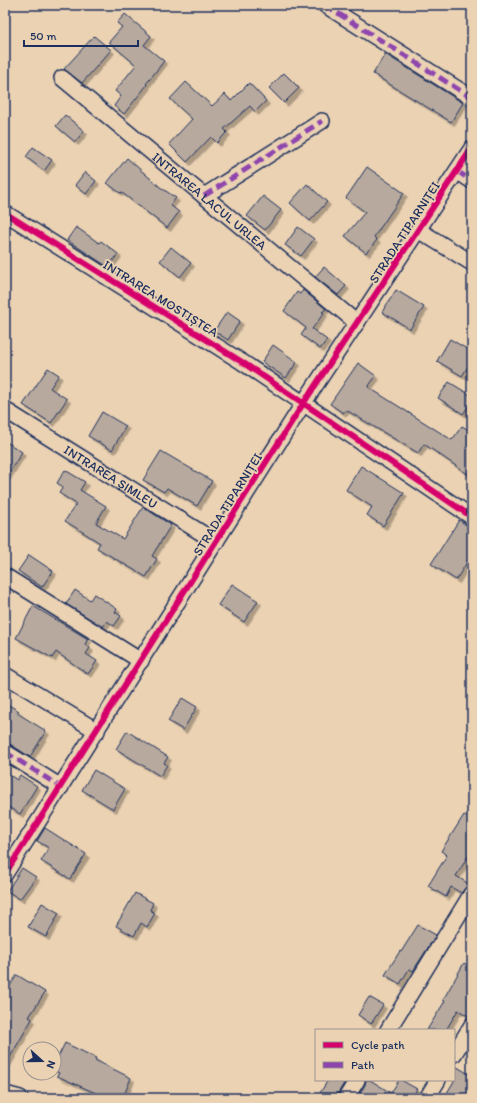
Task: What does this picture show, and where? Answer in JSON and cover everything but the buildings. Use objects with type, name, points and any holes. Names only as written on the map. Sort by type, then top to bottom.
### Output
[{"type":"street","points":[[325,5],[472,98]]},
{"type":"street","name":"INTRAREA LACUL URLEA","points":[[62,78],[357,323]]},
{"type":"street","points":[[204,196],[322,121]]},
{"type":"street","name":"STRADA TIPARNIȚEI","points":[[5,874],[303,404],[472,148]]},
{"type":"street","points":[[457,171],[472,181]]},
{"type":"street","name":"INTRAREA MOSTIȘTEA","points":[[5,213],[236,358],[472,517]]},
{"type":"street","points":[[418,230],[472,263]]},
{"type":"street","name":"INTRAREA ȘIMLEU","points":[[5,410],[216,542]]},
{"type":"street","points":[[5,576],[141,661]]},
{"type":"street","points":[[5,676],[97,731]]},
{"type":"street","points":[[5,752],[61,787]]},
{"type":"street","points":[[389,1029],[472,893]]},
{"type":"street","points":[[455,1052],[472,1025]]},
{"type":"street","points":[[346,1098],[356,1081]]},
{"type":"street","points":[[427,1098],[437,1081]]},
{"type":"street","points":[[5,1094],[20,1098]]},
{"type":"marked path","points":[[325,5],[472,98]]},
{"type":"marked path","points":[[204,196],[322,121]]},
{"type":"marked path","points":[[457,171],[472,181]]},
{"type":"marked path","points":[[5,752],[61,787]]},
{"type":"cycle path","points":[[5,874],[303,404],[472,148]]},
{"type":"cycle path","points":[[5,213],[242,362],[472,517]]}]
